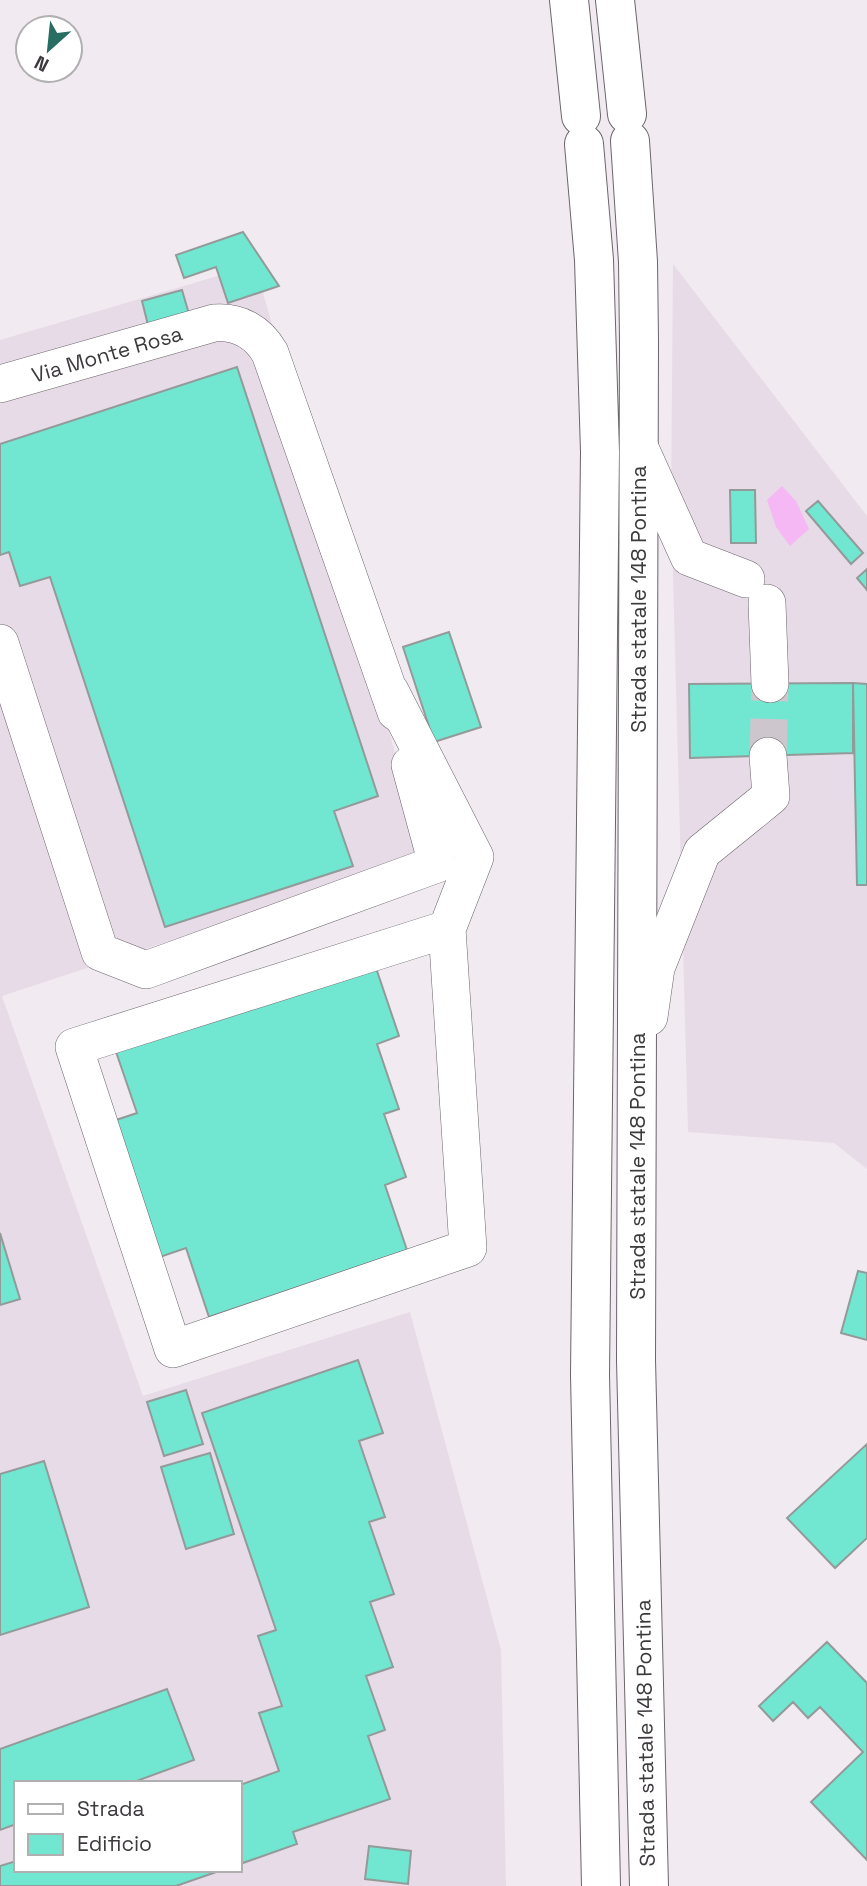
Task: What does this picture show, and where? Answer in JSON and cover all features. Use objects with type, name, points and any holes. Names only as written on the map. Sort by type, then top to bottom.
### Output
[{"type":"highway","name":"Strada statale 148 Pontina","points":[[569,0],[594,260],[600,452],[590,1375],[601,1886]]},
{"type":"highway","name":"Strada statale 148 Pontina","points":[[615,0],[638,262],[636,1360],[649,1886]]},
{"type":"street","name":"Via Monte Rosa","points":[[0,384],[214,323],[237,324],[264,342],[390,691]]},
{"type":"street","points":[[639,446],[689,557],[756,591],[770,684]]},
{"type":"street","points":[[0,643],[100,952],[146,970],[437,864],[390,691]]},
{"type":"street","points":[[390,691],[475,857],[447,929],[468,1248],[173,1349],[74,1047],[447,929]]},
{"type":"street","points":[[637,1108],[656,968],[702,852],[771,796],[768,756]]},
{"type":"shaded area","points":[[673,264],[867,516],[867,1169],[834,1143],[688,1132],[671,502]]},
{"type":"shaded area","points":[[255,265],[425,857],[2,996],[143,1396],[410,1312],[501,1650],[506,1886],[0,1886],[0,340]]},
{"type":"shaded area","points":[[782,486],[796,501],[809,529],[790,546],[776,527],[767,500]]},
{"type":"building","points":[[243,232],[279,286],[228,303],[216,267],[184,278],[176,255]]},
{"type":"building","points":[[182,290],[189,314],[148,325],[142,301]]},
{"type":"building","points":[[237,367],[378,796],[334,811],[353,866],[165,927],[50,577],[20,586],[9,552],[0,555],[0,444]]},
{"type":"building","points":[[730,490],[755,490],[756,543],[731,543]]},
{"type":"building","points":[[818,501],[863,553],[851,564],[806,511]]},
{"type":"building","points":[[867,569],[867,590],[857,578]]},
{"type":"building","points":[[449,632],[481,727],[434,742],[403,647]]},
{"type":"building","points":[[853,683],[867,684],[867,885],[857,885]]},
{"type":"building","points":[[853,683],[853,753],[690,758],[689,684]]},
{"type":"building","points":[[373,959],[399,1036],[377,1044],[399,1109],[384,1114],[406,1177],[385,1185],[407,1250],[209,1317],[186,1248],[151,1260],[104,1124],[137,1113],[114,1046]]},
{"type":"building","points":[[0,1233],[20,1299],[0,1305]]},
{"type":"building","points":[[858,1271],[867,1273],[867,1340],[841,1333]]},
{"type":"building","points":[[358,1360],[383,1433],[359,1441],[385,1517],[369,1522],[394,1594],[370,1602],[393,1667],[366,1676],[385,1730],[368,1736],[390,1799],[293,1832],[297,1844],[242,1863],[242,1784],[279,1771],[259,1713],[282,1706],[258,1636],[276,1630],[202,1413]]},
{"type":"building","points":[[186,1390],[203,1444],[164,1456],[147,1402]]},
{"type":"building","points":[[867,1444],[867,1538],[835,1568],[787,1518]]},
{"type":"building","points":[[210,1453],[234,1534],[186,1549],[161,1467]]},
{"type":"building","points":[[44,1461],[89,1607],[0,1635],[0,1474]]},
{"type":"building","points":[[827,1642],[867,1683],[867,1860],[811,1802],[863,1752],[820,1707],[808,1718],[793,1702],[773,1721],[759,1706]]},
{"type":"building","points":[[167,1689],[194,1760],[136,1781],[14,1781],[14,1825],[0,1830],[0,1749]]},
{"type":"building","points":[[369,1846],[411,1851],[408,1884],[365,1879]]},
{"type":"building","points":[[14,1862],[14,1872],[216,1872],[176,1886],[0,1886],[0,1866]]},
{"type":"tunnel","points":[[768,756],[770,684]]}]
